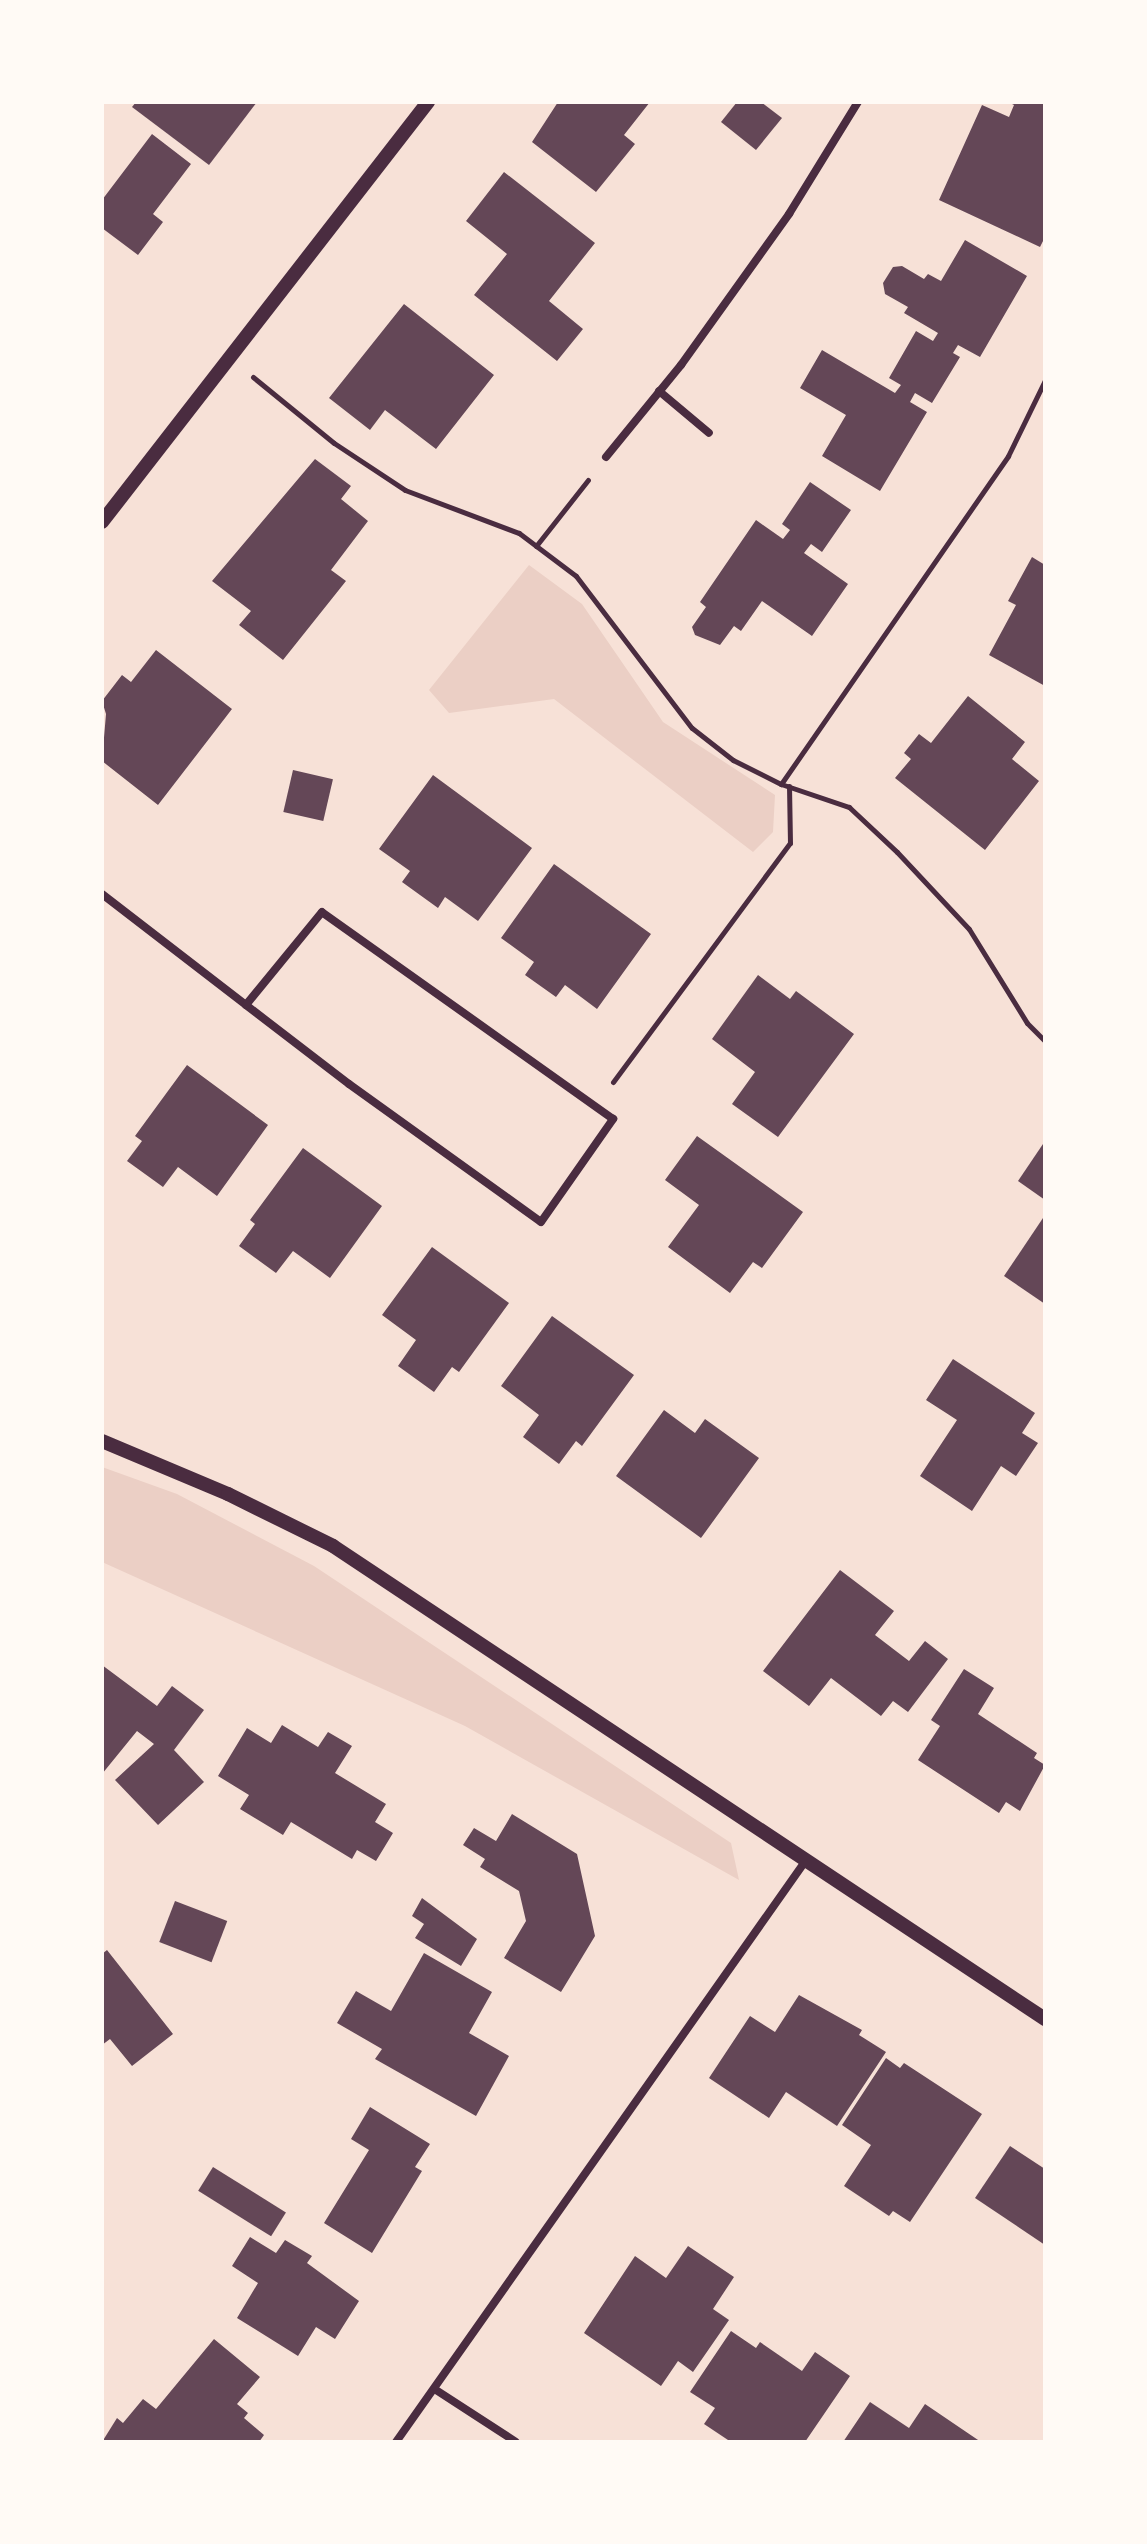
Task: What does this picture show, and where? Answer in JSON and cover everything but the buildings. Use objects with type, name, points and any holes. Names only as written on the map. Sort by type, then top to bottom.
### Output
[{"type":"street","points":[[102,522],[428,102]]},
{"type":"street","points":[[606,457],[659,391],[789,214],[858,102]]},
{"type":"street","points":[[659,391],[709,433]]},
{"type":"street","points":[[102,894],[246,1005],[541,1222],[613,1119],[322,912],[246,1005]]},
{"type":"street","points":[[102,1441],[228,1494],[333,1546],[804,1863],[1045,2019]]},
{"type":"street","points":[[396,2442],[436,2390],[804,1863]]},
{"type":"street","points":[[436,2390],[516,2442]]},
{"type":"path","points":[[228,356],[334,443],[405,490],[519,533],[576,576],[692,728],[733,760],[781,784],[849,807],[897,852],[969,929],[1027,1023],[1045,1041]]},
{"type":"path","points":[[781,784],[1008,456],[1045,380]]},
{"type":"path","points":[[536,546],[606,457]]},
{"type":"path","points":[[595,1106],[790,843],[789,786]]},
{"type":"shaded area","points":[[529,565],[582,604],[663,722],[775,795],[773,832],[753,852],[554,699],[449,713],[429,690]]},
{"type":"shaded area","points":[[102,1467],[177,1494],[314,1566],[731,1843],[739,1880],[465,1726],[102,1562]]}]
